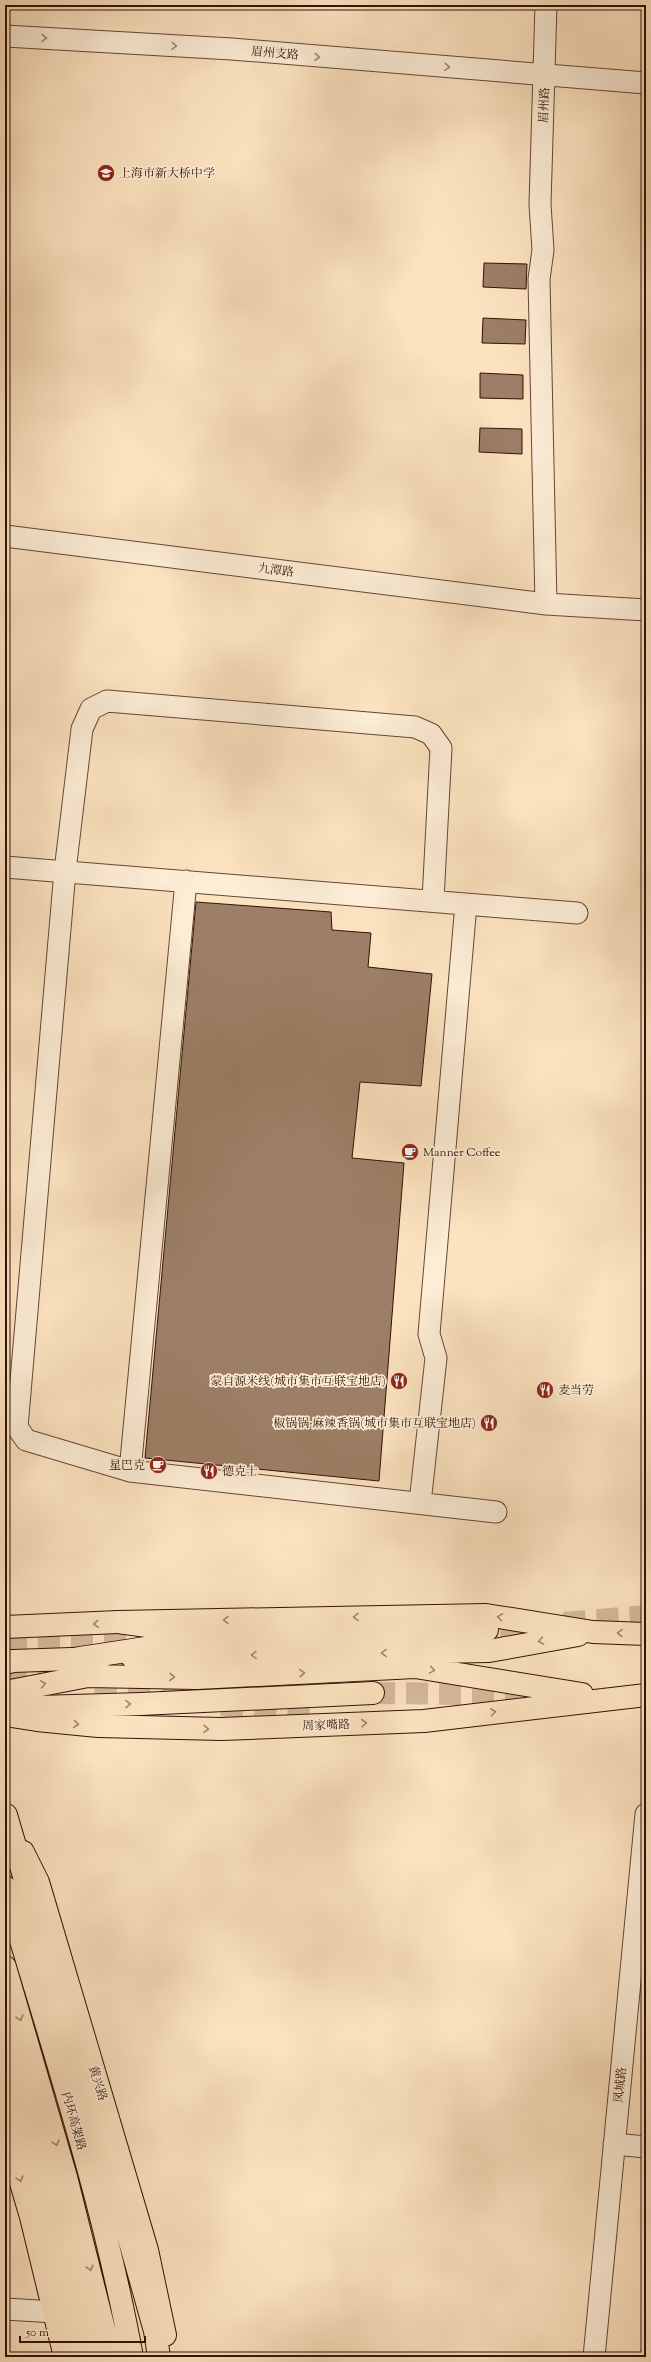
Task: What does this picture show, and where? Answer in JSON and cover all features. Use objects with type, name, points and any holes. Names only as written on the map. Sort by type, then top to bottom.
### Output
[{"type":"main road","points":[[5,1627],[118,1622],[486,1614],[593,1632],[646,1634]]},
{"type":"main road","points":[[118,1622],[224,1636]]},
{"type":"main road","points":[[80,1658],[224,1636],[487,1630]]},
{"type":"main road","points":[[5,1663],[13,1661],[80,1658],[489,1651],[593,1632]]},
{"type":"main road","points":[[5,1692],[88,1676],[197,1678],[415,1667],[606,1698]]},
{"type":"main road","points":[[5,1708],[149,1704],[373,1693]]},
{"type":"main road","name":"周家嘴路","points":[[5,1714],[37,1720],[98,1726],[221,1729],[424,1721],[606,1698],[646,1695]]},
{"type":"main road","points":[[5,1814],[109,2165],[155,2331],[159,2357]]},
{"type":"main road","name":"黄兴路","points":[[5,1814],[14,1886],[92,2149],[133,2304],[142,2357]]},
{"type":"main road","name":"黄兴路","points":[[5,1814],[38,1882],[147,2250],[164,2328],[168,2357]]},
{"type":"main road","name":"内环高架路","points":[[5,1887],[86,2160],[123,2305],[132,2357]]},
{"type":"main road","name":"内环高架路","points":[[5,1967],[66,2177],[111,2357]]},
{"type":"main road","points":[[5,2035],[54,2188],[96,2357]]},
{"type":"main road","points":[[5,2075],[40,2190],[82,2357]]},
{"type":"main road","points":[[5,2128],[31,2217],[65,2357]]},
{"type":"street","name":"眉州路","points":[[546,5],[540,204],[543,250],[539,287],[546,604]]},
{"type":"street","name":"眉州支路","points":[[5,36],[232,49],[646,84]]},
{"type":"street","name":"九潭路","points":[[5,536],[546,604],[646,610]]},
{"type":"street","points":[[433,900],[441,748],[431,734],[415,727],[107,701],[91,709],[82,729],[65,871],[17,1427],[26,1440],[130,1471],[496,1512]]},
{"type":"street","points":[[5,867],[186,880],[577,913]]},
{"type":"street","points":[[130,1471],[186,880]]},
{"type":"street","points":[[420,1503],[436,1358],[429,1334],[466,904]]},
{"type":"street","name":"凤城路","points":[[594,2357],[646,1814]]},
{"type":"street","points":[[614,2144],[646,2147]]},
{"type":"street","points":[[5,2309],[55,2312]]},
{"type":"building","points":[[484,263],[527,264],[526,289],[483,287]]},
{"type":"building","points":[[483,318],[526,320],[525,344],[482,343]]},
{"type":"building","points":[[480,373],[523,375],[523,399],[480,398]]},
{"type":"building","points":[[480,428],[522,429],[522,454],[479,452]]},
{"type":"building","points":[[196,902],[331,912],[332,930],[371,933],[368,967],[432,974],[421,1086],[360,1082],[352,1158],[404,1163],[379,1481],[145,1458]]},
{"type":"tunnel","points":[[564,1623],[646,1616]]},
{"type":"tunnel","points":[[467,1635],[551,1634]]},
{"type":"tunnel","points":[[5,1639],[149,1641]]},
{"type":"tunnel","points":[[5,1672],[63,1679]]},
{"type":"tunnel","points":[[96,1682],[182,1698]]},
{"type":"tunnel","points":[[373,1693],[550,1695]]},
{"type":"tunnel","points":[[222,1705],[281,1715],[316,1718]]},
{"type":"place","name":"上海市新大桥中学","points":[[106,173]]},
{"type":"place","name":"Manner Coffee","points":[[410,1152]]},
{"type":"place","name":"蒙自源米线(城市集市互联宝地店)","points":[[399,1381]]},
{"type":"place","name":"麦当劳","points":[[545,1390]]},
{"type":"place","name":"椒锅锅·麻辣香锅(城市集市互联宝地店)","points":[[489,1423]]},
{"type":"place","name":"星巴克","points":[[158,1465]]},
{"type":"place","name":"德克士","points":[[209,1471]]}]
